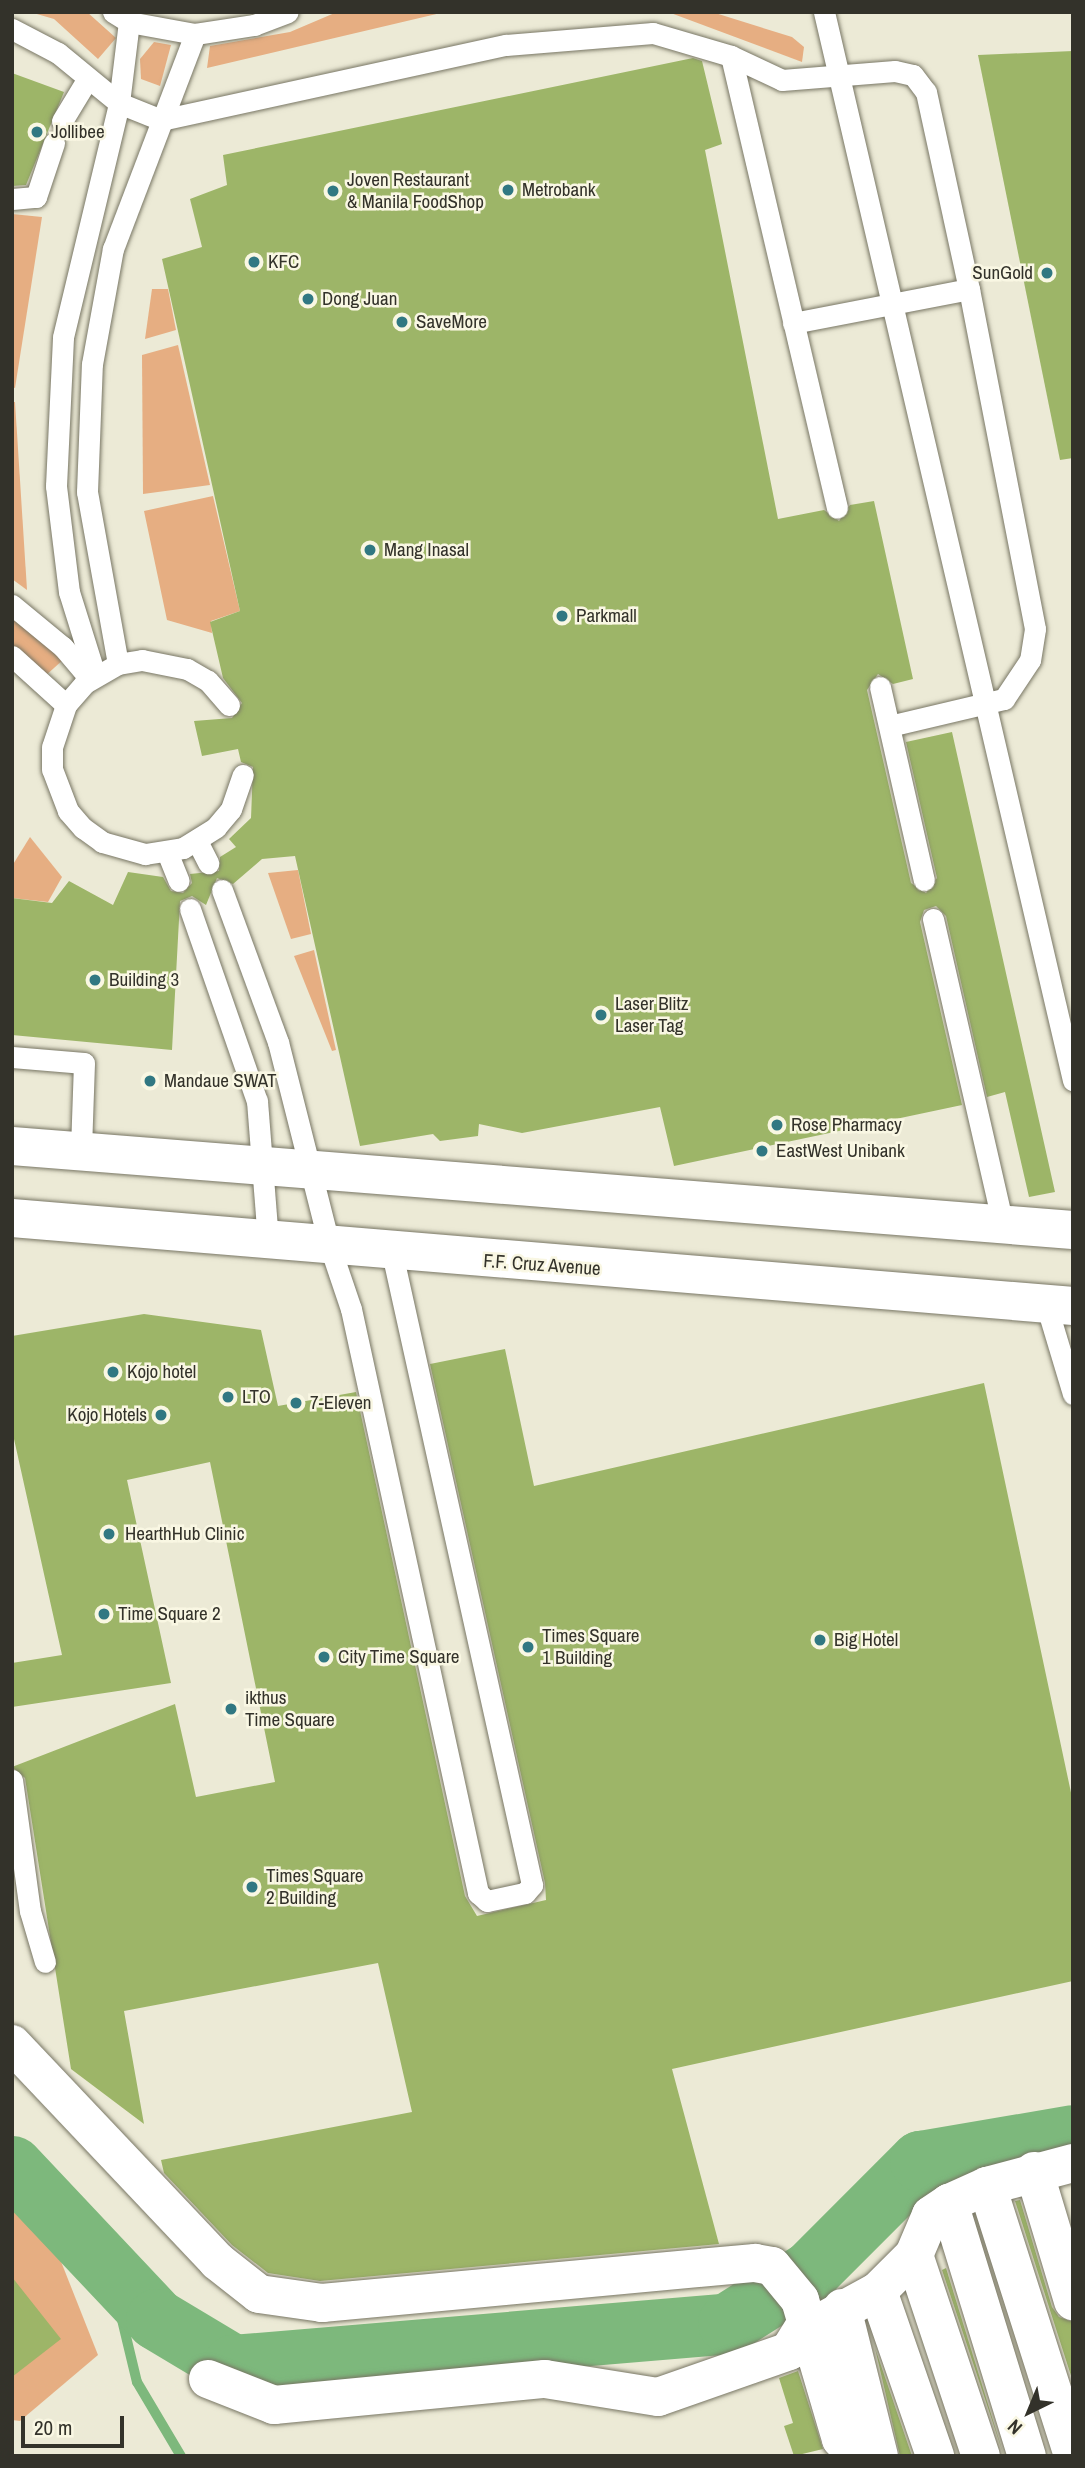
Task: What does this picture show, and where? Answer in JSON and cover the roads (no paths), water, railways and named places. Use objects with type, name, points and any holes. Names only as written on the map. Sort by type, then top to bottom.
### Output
[{"type":"street","points":[[12,1146],[309,1166],[1073,1230]]},
{"type":"street","name":"F.F. Cruz Avenue","points":[[12,1218],[392,1253],[1059,1305]]},
{"type":"street","points":[[12,2044],[217,2261],[259,2294],[322,2303],[755,2263],[825,2320],[842,2308],[878,2291],[914,2255],[931,2215],[949,2203],[987,2186],[1034,2171],[1073,2163]]},
{"type":"street","points":[[1034,2171],[1073,2301]]},
{"type":"street","points":[[987,2186],[1059,2359],[1073,2455]]},
{"type":"street","points":[[949,2203],[1027,2456]]},
{"type":"street","points":[[914,2255],[981,2456]]},
{"type":"street","points":[[878,2291],[934,2456]]},
{"type":"street","points":[[208,2379],[274,2405],[545,2379],[658,2397],[789,2351],[796,2299]]},
{"type":"street","points":[[796,2299],[841,2439],[859,2456]]},
{"type":"street","points":[[842,2308],[879,2456]]},
{"type":"lane","points":[[92,677],[69,592],[55,486],[63,337],[119,103],[121,17],[195,34],[254,25],[288,12]]},
{"type":"lane","points":[[824,12],[1073,1080]]},
{"type":"lane","points":[[12,29],[58,53],[119,103],[161,120],[506,45],[653,33],[731,56],[782,80],[895,71],[913,75],[926,92],[969,289],[1035,629],[1020,683],[1004,699],[890,726]]},
{"type":"lane","points":[[118,664],[87,492],[92,364],[113,249],[195,34]]},
{"type":"lane","points":[[731,56],[837,508]]},
{"type":"lane","points":[[62,121],[88,78]]},
{"type":"lane","points":[[12,199],[36,197],[54,143]]},
{"type":"lane","points":[[793,323],[969,289]]},
{"type":"lane","points":[[12,604],[63,647],[92,677]]},
{"type":"lane","points":[[12,656],[66,705]]},
{"type":"lane","points":[[229,705],[208,681],[187,668],[142,660],[118,664],[92,677],[66,705],[52,747],[58,792],[68,811],[102,842],[122,850],[167,852],[197,841],[230,809],[243,775]]},
{"type":"lane","points":[[880,687],[924,880]]},
{"type":"lane","points":[[197,841],[208,863]]},
{"type":"lane","points":[[167,852],[179,881]]},
{"type":"lane","points":[[222,890],[278,1042],[330,1247],[351,1309],[478,1893],[487,1901],[525,1893],[532,1885],[392,1253]]},
{"type":"lane","points":[[190,909],[257,1101],[268,1242]]},
{"type":"lane","points":[[933,919],[1003,1224]]},
{"type":"lane","points":[[12,1057],[84,1063],[81,1151]]},
{"type":"lane","points":[[1059,1305],[1073,1394]]},
{"type":"lane","points":[[12,1780],[30,1911],[45,1962]]},
{"type":"lane","points":[[12,1891],[30,1911]]},
{"type":"waterway","points":[[12,2166],[156,2319],[233,2365],[728,2323],[810,2271],[920,2161],[1073,2135]]},
{"type":"waterway","points":[[112,2278],[137,2382],[181,2456]]},
{"type":"place","name":"Jollibee","points":[[37,132]]},
{"type":"place","name":"Metrobank","points":[[508,190]]},
{"type":"place","name":"Joven Restaurant & Manila FoodShop","points":[[333,191]]},
{"type":"place","name":"KFC","points":[[254,262]]},
{"type":"place","name":"SunGold","points":[[1047,273]]},
{"type":"place","name":"Dong Juan","points":[[308,299]]},
{"type":"place","name":"SaveMore","points":[[402,322]]},
{"type":"place","name":"Mang Inasal","points":[[370,550]]},
{"type":"place","name":"Parkmall","points":[[562,616]]},
{"type":"place","name":"Building 3","points":[[95,980]]},
{"type":"place","name":"Laser Blitz Laser Tag","points":[[601,1015]]},
{"type":"place","name":"Mandaue SWAT","points":[[150,1081]]},
{"type":"place","name":"Rose Pharmacy","points":[[777,1125]]},
{"type":"place","name":"EastWest Unibank","points":[[762,1151]]},
{"type":"place","name":"Kojo hotel","points":[[113,1372]]},
{"type":"place","name":"LTO","points":[[228,1397]]},
{"type":"place","name":"7-Eleven","points":[[296,1403]]},
{"type":"place","name":"Kojo Hotels","points":[[161,1415]]},
{"type":"place","name":"HearthHub Clinic","points":[[109,1534]]},
{"type":"place","name":"Time Square 2","points":[[104,1614]]},
{"type":"place","name":"Big Hotel","points":[[820,1640]]},
{"type":"place","name":"Times Square 1 Building","points":[[528,1647]]},
{"type":"place","name":"City Time Square","points":[[324,1657]]},
{"type":"place","name":"ikthus Time Square","points":[[231,1709]]},
{"type":"place","name":"Times Square 2 Building","points":[[252,1887]]}]
